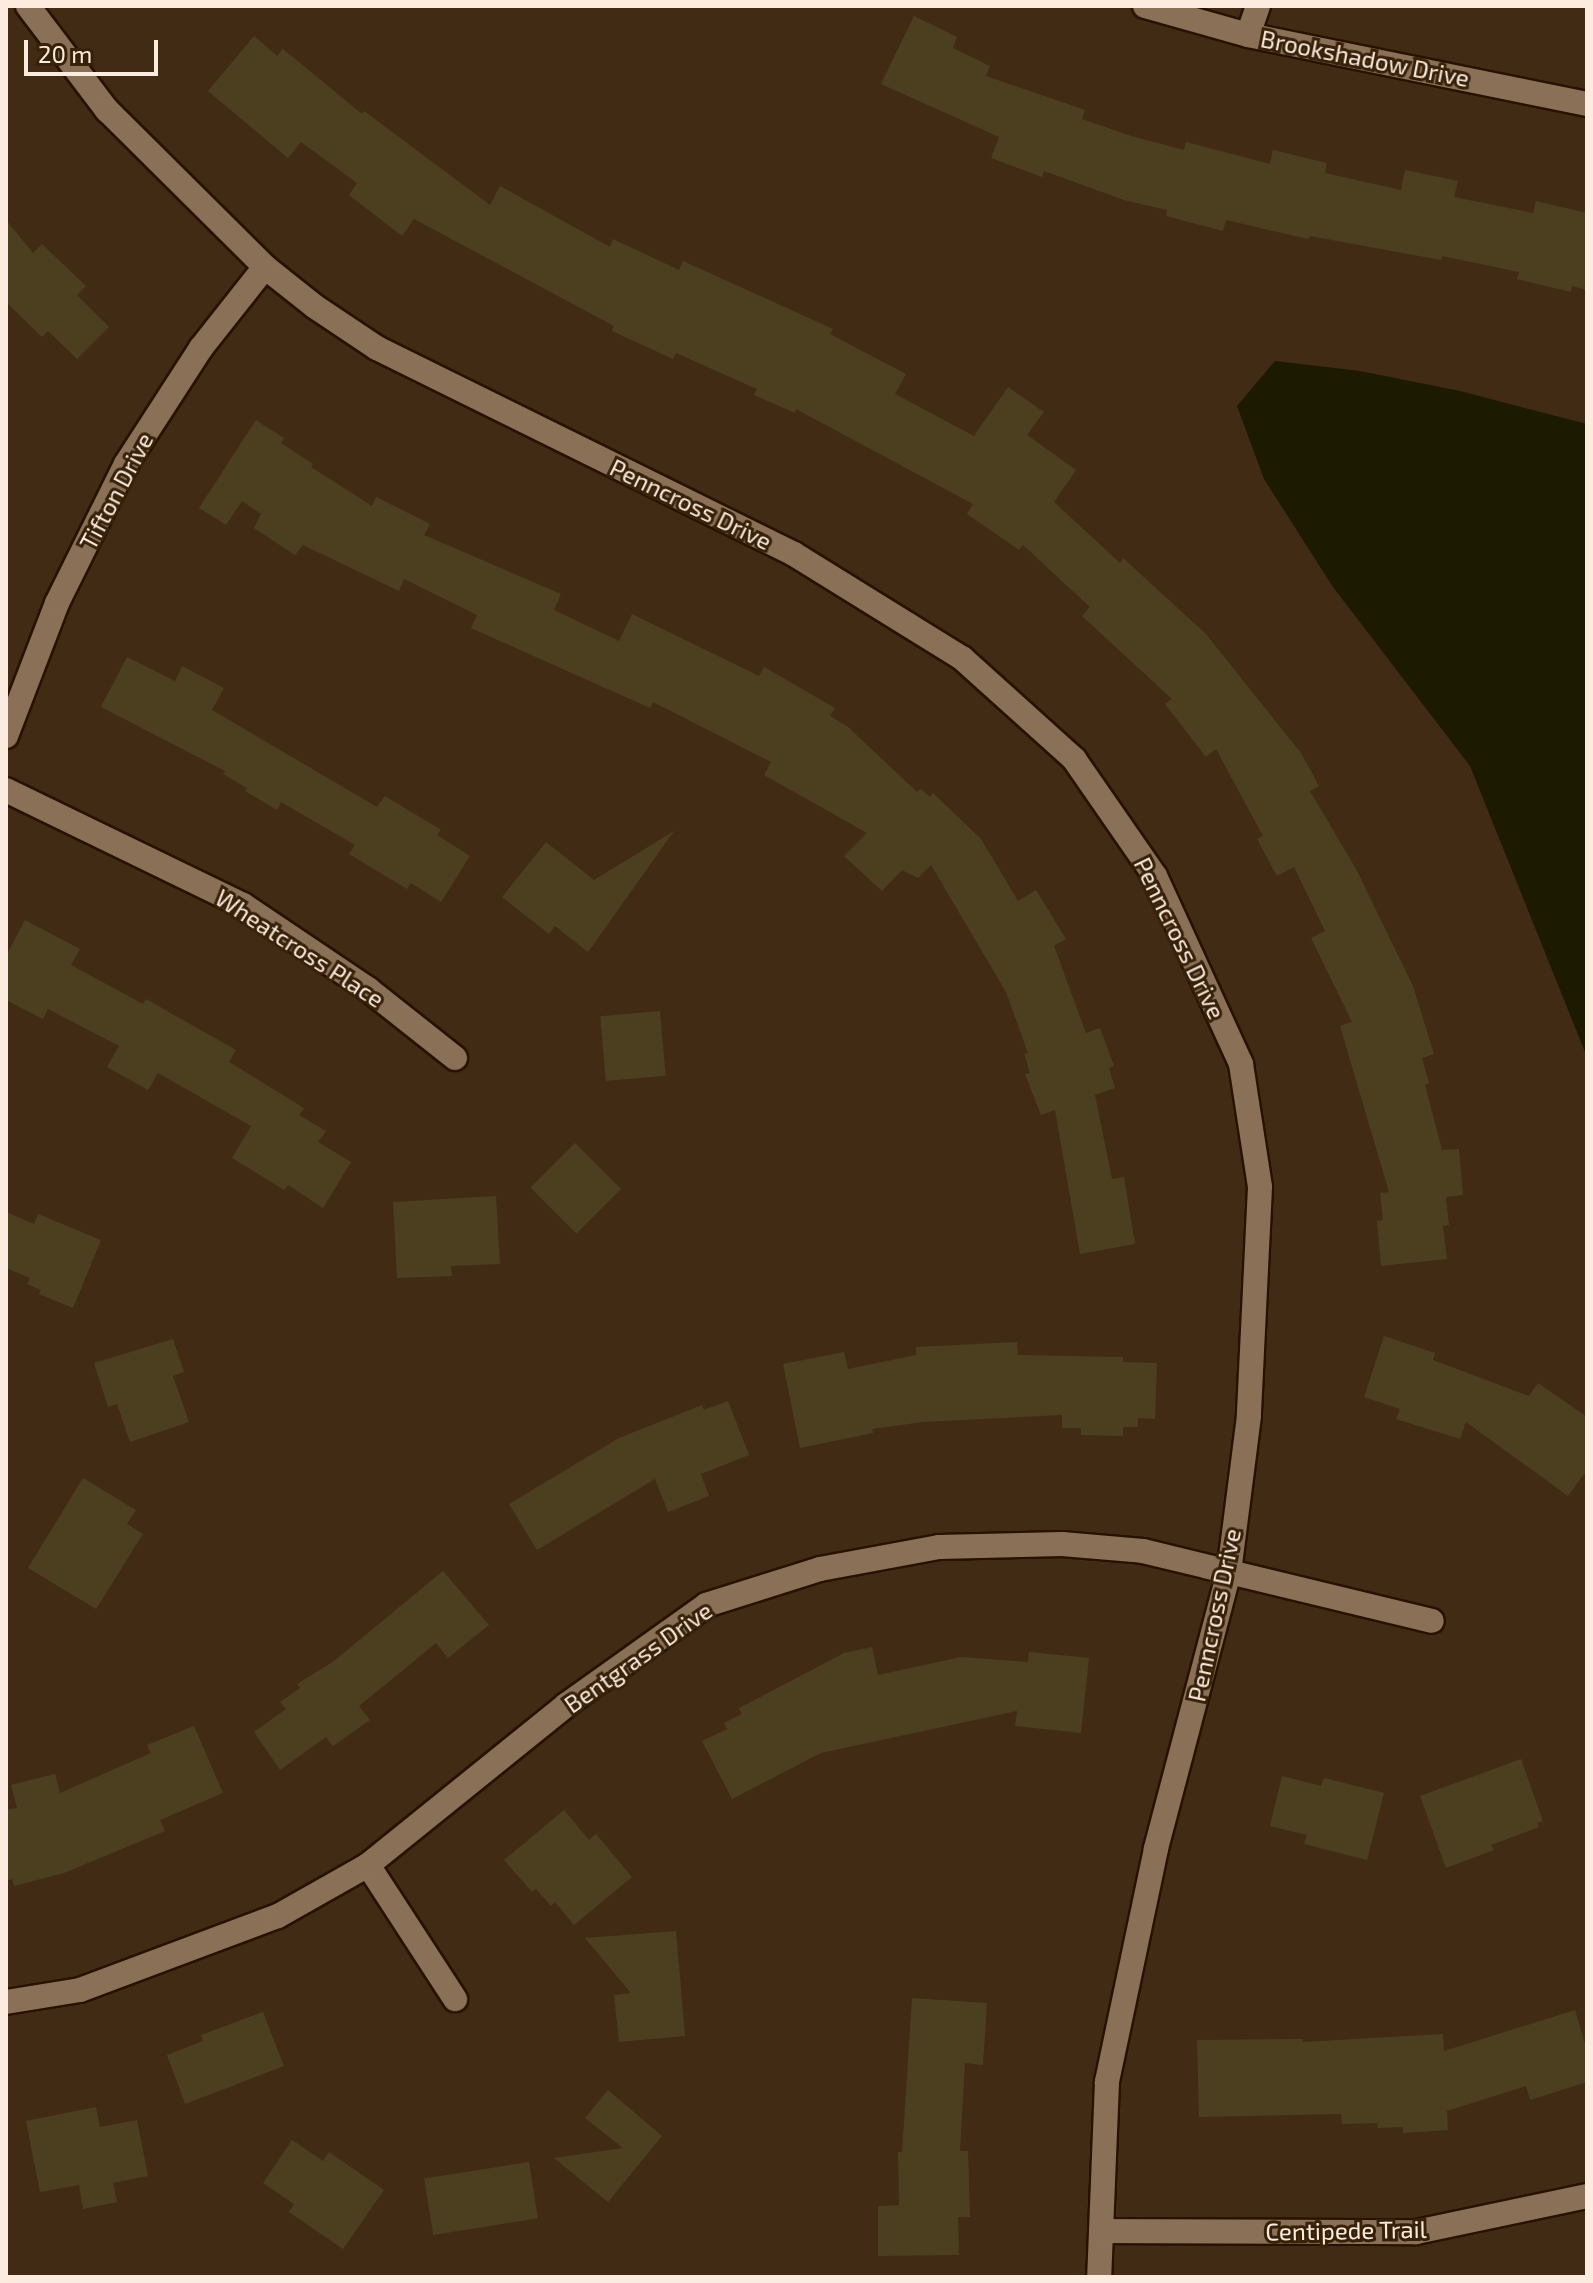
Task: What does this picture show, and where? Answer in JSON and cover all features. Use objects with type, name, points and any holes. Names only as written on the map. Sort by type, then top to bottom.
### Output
[{"type":"street","name":"Penncross Drive","points":[[28,6],[107,110],[265,267],[314,306],[377,348],[794,554],[962,658],[1074,759],[1155,876],[1241,1064],[1260,1187],[1249,1416],[1229,1572],[1156,1849],[1107,2082],[1099,2277]]},
{"type":"street","name":"Brookshadow Drive","points":[[1145,6],[1248,35],[1587,104]]},
{"type":"street","points":[[1248,35],[1258,6]]},
{"type":"street","name":"Tifton Drive","points":[[6,736],[57,603],[126,464],[201,348],[265,267]]},
{"type":"street","name":"Wheatcross Place","points":[[6,790],[243,905],[368,989],[455,1058]]},
{"type":"street","name":"Bentgrass Drive","points":[[6,2002],[80,1990],[264,1922],[368,1865],[566,1705],[706,1605],[820,1569],[939,1547],[1062,1544],[1129,1550],[1432,1621]]},
{"type":"street","points":[[368,1865],[455,1999]]},
{"type":"street","name":"Centipede Trail","points":[[1101,2231],[1416,2232],[1587,2196]]},
{"type":"shaded area","points":[[1275,361],[1360,371],[1460,391],[1587,424],[1587,1057],[1470,766],[1333,587],[1264,479],[1237,406]]},
{"type":"building","points":[[914,16],[957,37],[953,48],[990,66],[986,76],[1085,110],[1082,119],[1131,136],[1184,150],[1186,142],[1270,164],[1273,150],[1327,163],[1325,173],[1401,190],[1405,170],[1458,181],[1454,197],[1533,213],[1536,201],[1587,213],[1587,290],[1572,286],[1571,292],[1517,279],[1519,272],[1442,256],[1441,260],[1310,236],[1308,239],[1226,220],[1223,231],[1166,216],[1167,210],[1124,200],[1044,171],[1042,177],[991,158],[999,137],[881,84]]},
{"type":"building","points":[[254,36],[277,56],[283,49],[362,114],[364,111],[490,205],[500,186],[610,247],[613,239],[679,270],[683,261],[833,329],[830,334],[906,374],[895,394],[974,436],[1008,387],[1044,412],[1027,435],[1076,470],[1054,502],[1120,563],[1123,558],[1206,634],[1301,753],[1319,786],[1310,791],[1356,869],[1413,986],[1434,1054],[1422,1058],[1429,1083],[1425,1085],[1442,1150],[1459,1149],[1463,1195],[1446,1197],[1449,1225],[1443,1226],[1447,1259],[1381,1266],[1377,1221],[1383,1220],[1380,1193],[1389,1192],[1340,1026],[1352,1022],[1311,938],[1325,931],[1294,867],[1277,876],[1257,839],[1263,836],[1216,749],[1206,757],[1165,704],[1172,699],[1082,616],[1090,607],[1023,545],[1019,550],[967,514],[973,504],[796,409],[795,413],[754,395],[757,389],[676,353],[673,359],[612,331],[614,326],[414,219],[402,236],[349,195],[357,183],[301,142],[288,158],[208,91]]},
{"type":"building","points":[[6,220],[33,253],[42,244],[86,286],[77,295],[109,327],[77,359],[48,331],[42,337],[6,302]]},
{"type":"building","points":[[256,420],[284,438],[281,443],[313,464],[311,467],[372,506],[376,497],[430,524],[424,535],[561,594],[554,610],[619,641],[632,614],[759,676],[764,667],[835,708],[830,716],[847,726],[917,792],[921,789],[930,797],[933,793],[981,839],[1018,901],[1036,890],[1066,939],[1054,946],[1086,1033],[1100,1028],[1114,1066],[1109,1068],[1115,1088],[1095,1095],[1112,1179],[1124,1177],[1135,1244],[1080,1254],[1055,1110],[1041,1115],[1025,1074],[1030,1073],[1024,1054],[1028,1053],[1006,992],[931,865],[918,878],[902,870],[882,891],[844,856],[867,833],[764,775],[771,762],[653,702],[650,708],[471,628],[477,615],[404,579],[399,591],[303,545],[295,555],[254,528],[261,514],[242,501],[226,525],[199,508]]},
{"type":"building","points":[[127,657],[175,681],[182,666],[224,688],[212,710],[377,807],[385,796],[441,830],[437,835],[470,856],[441,902],[411,883],[407,889],[349,854],[355,845],[281,802],[277,810],[245,791],[247,788],[223,774],[225,771],[101,707]]},
{"type":"building","points":[[674,831],[588,952],[555,926],[549,934],[502,897],[546,842],[594,880]]},
{"type":"building","points":[[25,920],[80,949],[71,965],[143,1004],[146,999],[236,1050],[229,1062],[304,1108],[299,1115],[326,1131],[318,1142],[351,1162],[323,1208],[288,1185],[284,1190],[232,1158],[251,1126],[158,1073],[148,1090],[107,1067],[119,1046],[48,1009],[43,1019],[6,1000],[6,956]]},
{"type":"building","points":[[660,1011],[666,1076],[606,1081],[600,1016]]},
{"type":"building","points":[[575,1143],[621,1189],[576,1234],[530,1188]]},
{"type":"building","points":[[496,1196],[500,1264],[451,1266],[452,1276],[397,1278],[393,1202]]},
{"type":"building","points":[[6,1212],[34,1224],[38,1214],[101,1240],[73,1308],[39,1294],[41,1290],[27,1284],[30,1278],[6,1268]]},
{"type":"building","points":[[1384,1336],[1435,1353],[1433,1360],[1529,1396],[1538,1383],[1587,1417],[1587,1470],[1568,1496],[1466,1422],[1460,1439],[1396,1419],[1400,1409],[1364,1397]]},
{"type":"building","points":[[173,1339],[184,1372],[173,1376],[189,1422],[130,1442],[117,1404],[108,1407],[94,1363]]},
{"type":"building","points":[[1017,1342],[1018,1355],[1123,1357],[1123,1362],[1157,1363],[1155,1419],[1138,1418],[1138,1427],[1123,1427],[1123,1436],[1081,1435],[1081,1428],[1062,1428],[1062,1415],[923,1422],[872,1429],[873,1433],[800,1448],[783,1364],[844,1352],[848,1369],[916,1355],[916,1347]]},
{"type":"building","points":[[728,1401],[749,1455],[701,1474],[709,1496],[668,1512],[655,1479],[537,1550],[509,1504],[619,1438],[702,1405],[704,1410]]},
{"type":"building","points":[[83,1478],[136,1510],[127,1524],[143,1534],[96,1609],[28,1568]]},
{"type":"building","points":[[443,1571],[489,1625],[448,1658],[436,1643],[359,1706],[370,1720],[333,1746],[326,1737],[280,1770],[254,1732],[286,1709],[280,1702],[300,1688],[297,1684],[334,1661]]},
{"type":"building","points":[[872,1647],[878,1675],[961,1657],[1028,1662],[1029,1652],[1089,1658],[1081,1733],[1015,1726],[1017,1711],[821,1753],[732,1799],[702,1741],[727,1729],[724,1723],[742,1714],[739,1708],[844,1653]]},
{"type":"building","points":[[194,1726],[223,1793],[160,1820],[165,1831],[64,1873],[14,1886],[12,1879],[6,1881],[6,1810],[17,1808],[11,1785],[55,1774],[60,1793],[151,1753],[147,1745]]},
{"type":"building","points":[[1521,1759],[1543,1821],[1537,1823],[1539,1827],[1491,1845],[1494,1850],[1446,1868],[1420,1796]]},
{"type":"building","points":[[1282,1776],[1321,1786],[1324,1778],[1384,1793],[1367,1860],[1304,1844],[1307,1835],[1270,1826]]},
{"type":"building","points":[[564,1810],[589,1840],[596,1834],[632,1877],[574,1925],[555,1902],[551,1906],[536,1889],[532,1892],[504,1860]]},
{"type":"building","points":[[676,1931],[685,2036],[619,2042],[614,1995],[631,1993],[585,1938]]},
{"type":"building","points":[[912,1998],[987,2003],[983,2065],[965,2063],[960,2151],[968,2151],[970,2217],[958,2217],[959,2255],[878,2256],[878,2206],[899,2205],[898,2152],[902,2152]]},
{"type":"building","points":[[1575,2010],[1587,2051],[1587,2082],[1530,2100],[1526,2086],[1447,2111],[1448,2130],[1403,2133],[1403,2127],[1378,2128],[1377,2123],[1342,2124],[1341,2114],[1199,2117],[1197,2040],[1303,2039],[1303,2042],[1443,2034],[1444,2051]]},
{"type":"building","points":[[263,2012],[284,2066],[185,2104],[167,2055],[203,2041],[201,2035]]},
{"type":"building","points":[[608,2090],[662,2136],[608,2202],[554,2158],[623,2148],[585,2118]]},
{"type":"building","points":[[96,2107],[100,2127],[137,2120],[148,2176],[113,2183],[117,2202],[83,2209],[79,2185],[40,2192],[26,2121]]},
{"type":"building","points":[[292,2140],[323,2161],[329,2152],[384,2190],[343,2249],[289,2212],[294,2204],[263,2183]]},
{"type":"building","points":[[529,2162],[538,2218],[433,2235],[424,2179]]}]
